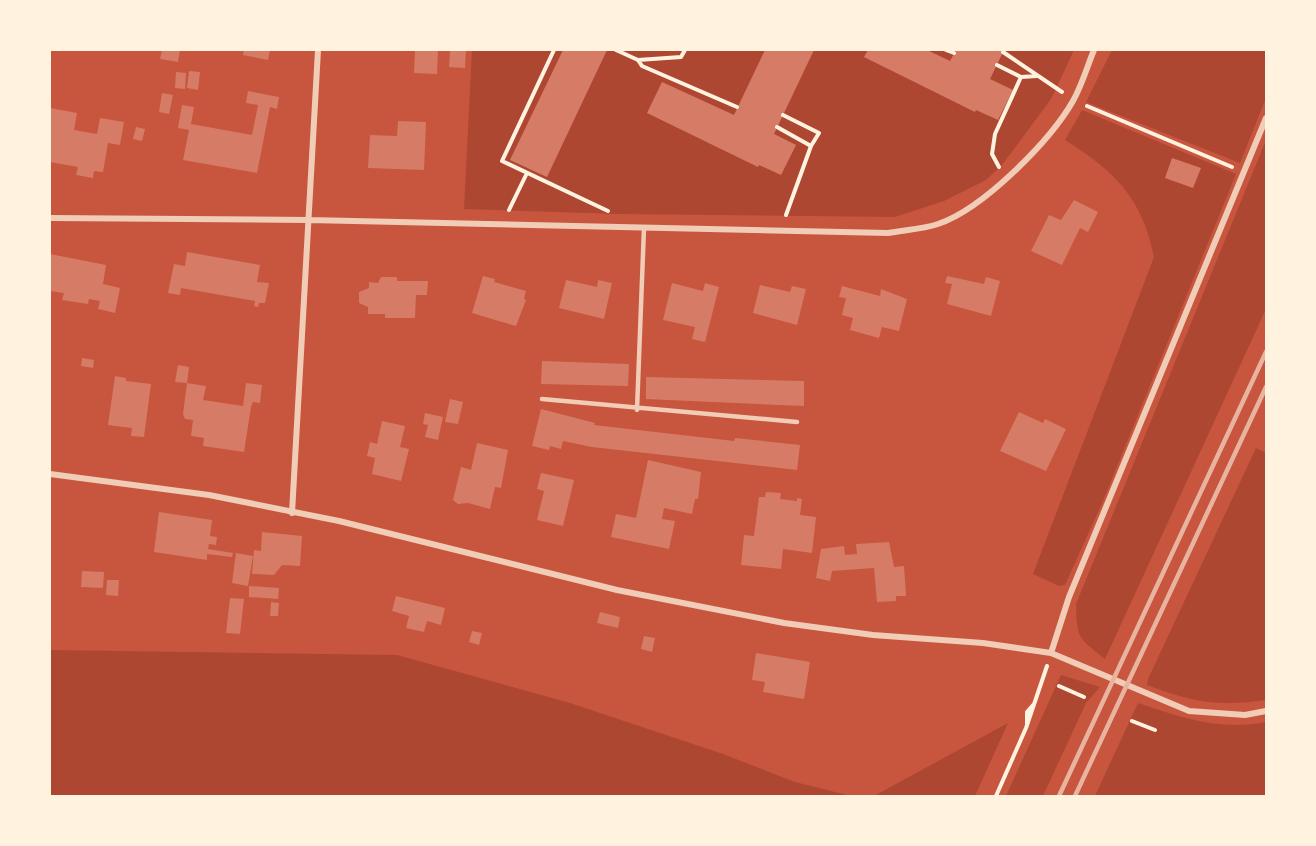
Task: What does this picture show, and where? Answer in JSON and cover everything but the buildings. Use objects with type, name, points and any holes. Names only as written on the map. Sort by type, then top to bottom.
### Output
[{"type":"street","points":[[292,513],[318,50]]},
{"type":"street","points":[[50,218],[309,220],[888,233],[939,224],[990,193],[1047,137],[1073,100],[1094,50]]},
{"type":"street","points":[[1051,653],[1069,597],[1266,118]]},
{"type":"street","points":[[50,474],[209,495],[339,521],[617,590],[784,623],[873,635],[983,643],[1051,653],[1189,711],[1245,715],[1266,711]]},
{"type":"lane","points":[[637,410],[644,228]]},
{"type":"lane","points":[[542,399],[637,410],[797,422]]},
{"type":"path","points":[[554,50],[502,161],[612,213]]},
{"type":"path","points":[[616,50],[638,60],[681,57],[685,50]]},
{"type":"path","points":[[946,50],[954,53]]},
{"type":"path","points":[[1003,52],[1073,100],[1245,173]]},
{"type":"path","points":[[638,60],[642,66],[737,107]]},
{"type":"path","points":[[997,65],[1021,77],[1037,76]]},
{"type":"path","points":[[1006,177],[992,154],[1000,122],[1021,77]]},
{"type":"path","points":[[780,231],[811,146],[819,133],[783,115]]},
{"type":"path","points":[[777,127],[811,146]]},
{"type":"path","points":[[502,225],[526,173]]},
{"type":"path","points":[[996,796],[1026,728],[1027,712],[1035,702],[1051,653]]},
{"type":"path","points":[[1059,686],[1083,697]]},
{"type":"path","points":[[1132,721],[1155,730]]},
{"type":"shaded area","points":[[472,50],[1074,50],[1051,99],[1002,165],[986,180],[944,201],[895,217],[620,214],[464,209]]},
{"type":"shaded area","points":[[1112,50],[1266,50],[1266,98],[1240,163],[1086,102]]},
{"type":"shaded area","points":[[1082,110],[1236,174],[1103,501],[1065,585],[1059,586],[1033,574],[1154,257],[1142,218],[1123,188],[1098,163],[1065,140]]},
{"type":"shaded area","points":[[1266,140],[1266,309],[1105,659],[1081,637],[1077,625],[1076,604]]},
{"type":"shaded area","points":[[1256,448],[1266,453],[1266,700],[1234,703],[1205,702],[1178,696],[1147,685],[1148,679]]},
{"type":"shaded area","points":[[50,650],[397,655],[570,703],[723,754],[795,782],[851,796],[50,796]]},
{"type":"shaded area","points":[[1061,675],[1100,687],[1086,703],[1043,796],[1006,796]]},
{"type":"shaded area","points":[[1138,703],[1201,722],[1233,725],[1266,722],[1266,796],[1095,796]]},
{"type":"shaded area","points":[[1008,723],[975,796],[874,796]]},
{"type":"railway","points":[[1059,796],[1266,352]]},
{"type":"railway","points":[[1075,796],[1266,387]]}]
